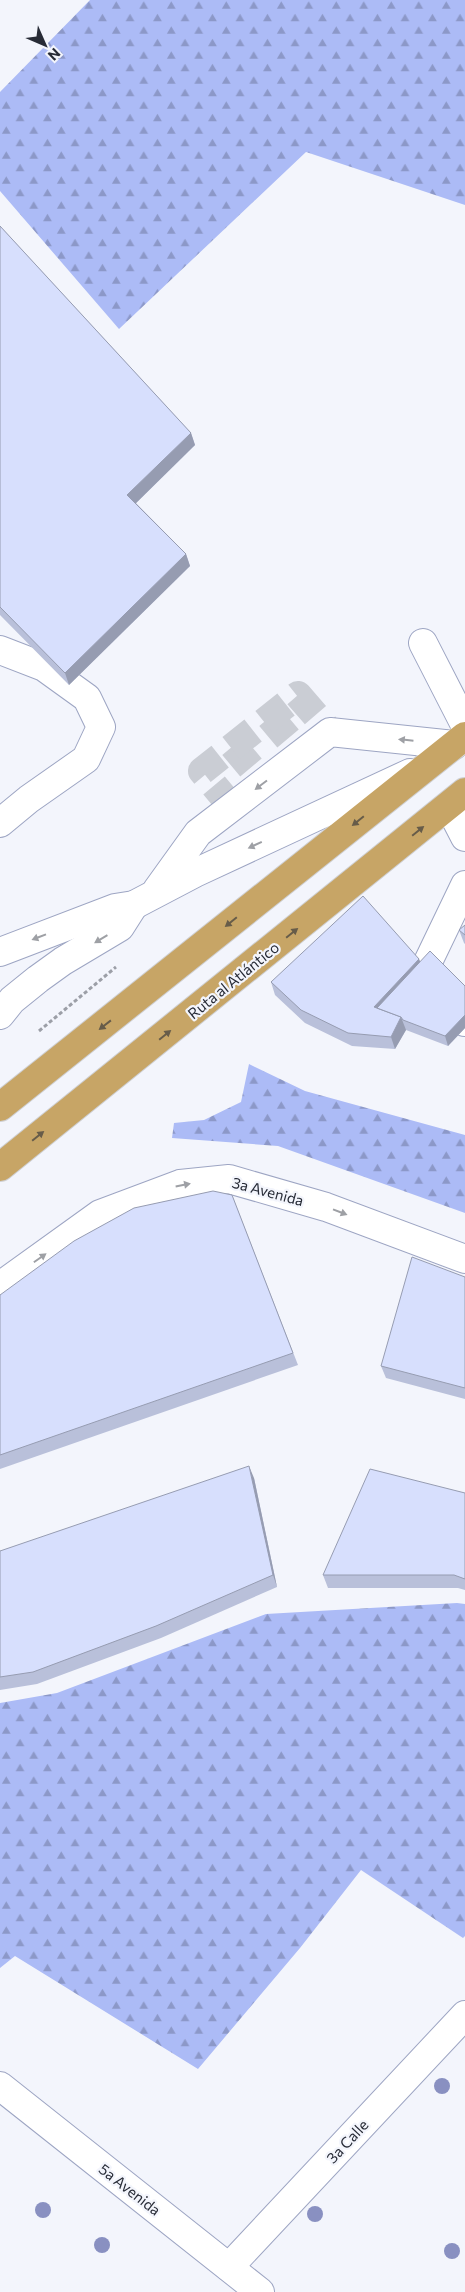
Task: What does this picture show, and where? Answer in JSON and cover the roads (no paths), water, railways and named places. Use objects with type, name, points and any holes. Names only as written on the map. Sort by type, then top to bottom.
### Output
[{"type":"highway","points":[[0,1107],[426,766],[461,735]]},
{"type":"highway","name":"Ruta al Atlántico","points":[[0,1167],[457,799]]},
{"type":"street","points":[[0,1015],[12,1000],[38,979],[63,961],[120,927],[198,833],[330,732],[461,735],[423,644]]},
{"type":"street","points":[[0,650],[44,667],[86,698],[100,727],[86,759],[29,799],[0,823]]},
{"type":"street","points":[[0,952],[115,908],[144,899],[195,873],[426,766]]},
{"type":"street","points":[[457,799],[465,837]]},
{"type":"street","points":[[465,885],[427,964],[430,981],[441,997],[465,1022]]},
{"type":"street","points":[[0,968],[22,959],[36,958],[41,966],[38,979]]},
{"type":"street","points":[[405,996],[430,981]]},
{"type":"street","name":"3a Avenida","points":[[0,1286],[100,1214],[180,1184],[228,1180],[326,1207],[465,1259]]},
{"type":"street","name":"3a Calle","points":[[229,2267],[465,2015]]},
{"type":"street","name":"5a Avenida","points":[[0,2086],[260,2292]]},
{"type":"tunnel","points":[[232,807],[202,771],[298,695],[330,732]]},
{"type":"tunnel","points":[[270,717],[302,755]]},
{"type":"tunnel","points":[[233,746],[264,783]]}]
